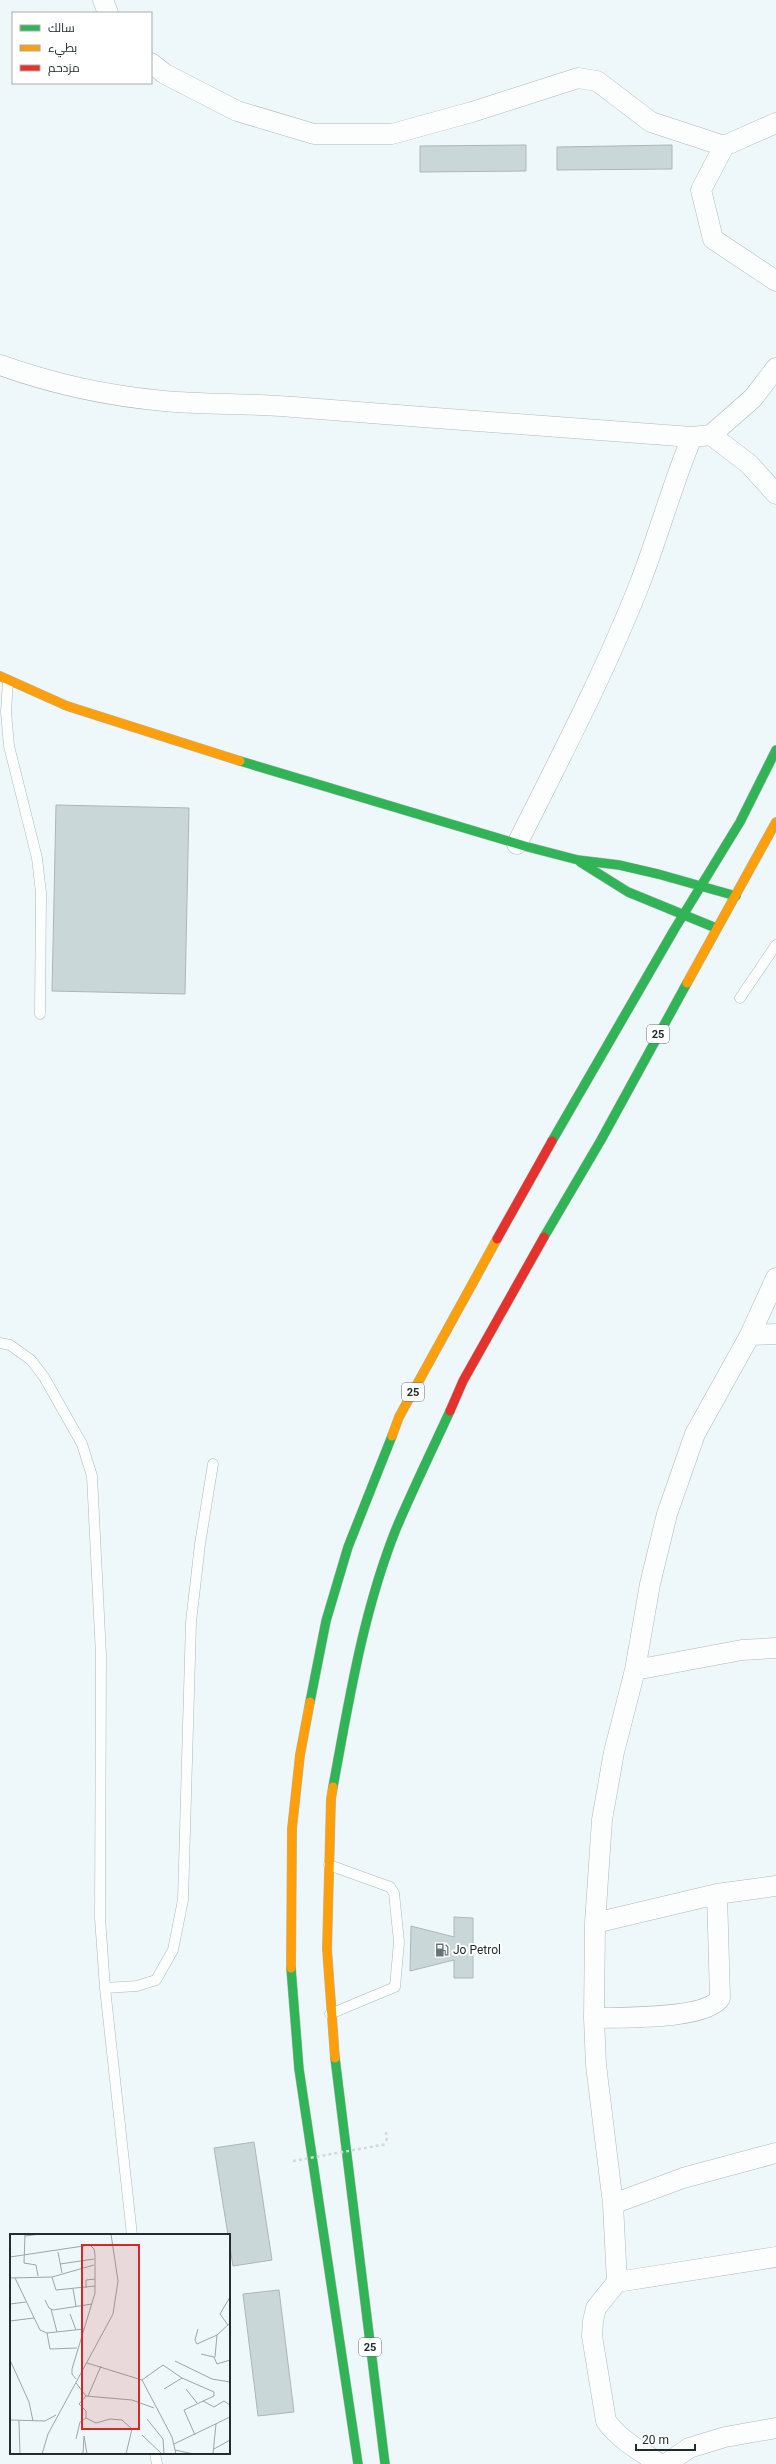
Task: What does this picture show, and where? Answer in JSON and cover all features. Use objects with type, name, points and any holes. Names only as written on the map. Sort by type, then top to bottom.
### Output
[{"type":"main road","points":[[4,679],[44,696],[206,750],[429,820],[578,860],[653,871],[736,896]]},
{"type":"main road","name":"25","points":[[358,2464],[299,2069],[291,1980],[292,1829],[300,1756],[326,1621],[348,1547],[399,1417],[523,1191],[684,914],[740,822],[776,750]]},
{"type":"main road","name":"25","points":[[385,2464],[330,2014],[327,1949],[327,1864],[331,1800],[358,1653],[396,1530],[463,1381],[519,1279],[601,1140],[716,928],[736,896],[776,822]]},
{"type":"main road","points":[[578,860],[600,876],[716,928]]},
{"type":"street","points":[[103,0],[108,12]]},
{"type":"street","points":[[152,64],[165,74],[237,111],[314,134],[392,134],[472,112],[578,78],[597,81],[651,122],[724,146]]},
{"type":"street","points":[[776,123],[724,146],[701,190],[713,239],[776,281]]},
{"type":"street","points":[[0,365],[35,377],[94,392],[164,401],[292,407],[485,423],[692,437],[712,435],[753,398],[776,368]]},
{"type":"street","points":[[712,435],[749,464],[776,494]]},
{"type":"street","points":[[517,844],[581,719],[639,584],[658,534],[676,475],[692,437]]},
{"type":"street","points":[[660,2464],[614,2431],[606,2421],[592,2336],[596,2308],[617,2282],[613,2204],[596,2065],[594,2018],[595,1924],[602,1820],[614,1752],[635,1670],[663,1528],[682,1467],[695,1434],[750,1335],[776,1278]]},
{"type":"street","points":[[750,1335],[776,1334]]},
{"type":"street","points":[[635,1670],[742,1650],[776,1648]]},
{"type":"street","points":[[595,1924],[717,1894],[776,1886]]},
{"type":"street","points":[[594,2018],[695,2013],[716,2004],[720,1998],[717,1894]]},
{"type":"street","points":[[613,2204],[683,2178],[776,2153]]},
{"type":"street","points":[[617,2282],[776,2257]]},
{"type":"street","points":[[666,2464],[689,2448],[725,2437],[776,2428]]},
{"type":"lane","points":[[4,679],[9,746],[37,858],[41,893],[40,1014]]},
{"type":"lane","points":[[740,998],[776,945]]},
{"type":"lane","points":[[0,1342],[10,1345],[31,1360],[44,1376],[82,1444],[92,1476],[101,1655],[100,1918],[105,1988],[132,2234]]},
{"type":"lane","points":[[105,1988],[137,1986],[156,1980],[174,1950],[183,1900],[191,1622],[200,1544],[213,1464]]},
{"type":"lane","points":[[327,1864],[390,1887],[394,1893],[399,1942],[395,1987],[330,2014]]},
{"type":"lane","points":[[155,2454],[157,2464]]},
{"type":"path","points":[[293,2161],[387,2144],[386,2132]]},
{"type":"building","points":[[526,145],[526,171],[420,172],[420,146]]},
{"type":"building","points":[[672,145],[672,169],[557,170],[557,147]]},
{"type":"building","points":[[56,805],[189,808],[185,994],[52,991]]},
{"type":"building","name":"Jo Petrol","points":[[454,1917],[473,1918],[473,1978],[454,1978],[454,1960],[410,1971],[411,1926],[454,1937]]},
{"type":"building","points":[[254,2142],[272,2260],[233,2266],[230,2247],[230,2234],[228,2234],[214,2148]]},
{"type":"building","points":[[279,2290],[294,2412],[258,2416],[243,2294]]},
{"type":"traffic: fast","points":[[552,1141],[674,930],[740,822],[776,750]]},
{"type":"traffic: fast","points":[[240,761],[528,847],[578,860],[619,865],[658,874],[736,896]]},
{"type":"traffic: fast","points":[[580,862],[628,892],[716,928]]},
{"type":"traffic: fast","points":[[544,1237],[601,1140],[687,983]]},
{"type":"traffic: fast","points":[[333,1787],[358,1656],[374,1592],[396,1529],[450,1411]]},
{"type":"traffic: fast","points":[[310,1702],[326,1621],[348,1547],[392,1436]]},
{"type":"traffic: fast","points":[[291,1968],[299,2069],[358,2464]]},
{"type":"traffic: fast","points":[[335,2058],[385,2464]]},
{"type":"traffic: slow","points":[[0,676],[67,706],[240,761]]},
{"type":"traffic: slow","points":[[687,983],[776,822]]},
{"type":"traffic: slow","points":[[392,1436],[399,1417],[497,1239]]},
{"type":"traffic: slow","points":[[291,1968],[292,1829],[300,1755],[310,1702]]},
{"type":"traffic: slow","points":[[333,1787],[331,1799],[327,1949],[335,2058]]},
{"type":"traffic: jam","points":[[497,1239],[552,1141]]},
{"type":"traffic: jam","points":[[450,1411],[463,1381],[544,1237]]},
{"type":"place","name":"Jo Petrol","points":[[442,1950]]}]
